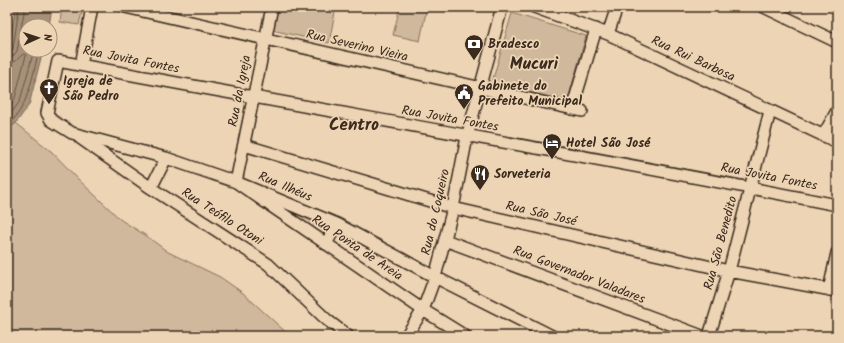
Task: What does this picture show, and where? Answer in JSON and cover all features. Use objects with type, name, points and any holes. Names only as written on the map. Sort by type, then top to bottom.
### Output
[{"type":"street","points":[[81,65],[92,7]]},
{"type":"street","name":"Rua Severino Vieira","points":[[125,7],[577,110],[596,30]]},
{"type":"street","name":"Rua da Igreja","points":[[236,182],[272,7]]},
{"type":"street","name":"Rua do Coqueiro","points":[[406,336],[423,310],[445,240],[468,137],[502,7]]},
{"type":"street","name":"Rua Rui Barbosa","points":[[534,7],[608,34],[837,142]]},
{"type":"street","points":[[608,34],[617,7]]},
{"type":"street","points":[[764,7],[837,42]]},
{"type":"street","name":"Rua Jovita Fontes","points":[[58,61],[837,205]]},
{"type":"street","name":"Rua Ilhéus","points":[[58,61],[47,113],[51,120],[72,133],[166,158],[236,182],[337,224],[434,277],[552,336]]},
{"type":"street","name":"Rua São Benedito","points":[[709,336],[728,271],[770,111]]},
{"type":"street","points":[[823,136],[837,111]]},
{"type":"street","name":"Rua Teófilo Otoni","points":[[72,133],[151,188],[268,264],[327,320],[348,336]]},
{"type":"street","name":"Rua São José","points":[[244,145],[453,208],[728,271],[833,291]]},
{"type":"street","points":[[151,188],[166,158]]},
{"type":"street","name":"Rua Ponta de Areia","points":[[236,182],[423,310],[465,336]]},
{"type":"street","points":[[326,244],[337,224]]},
{"type":"street","name":"Rua Governador Valadares","points":[[445,240],[702,336]]},
{"type":"street","points":[[833,291],[837,253]]},
{"type":"shaded area","points":[[7,7],[16,7],[7,56]]},
{"type":"shaded area","points":[[62,7],[83,7],[79,25],[60,22]]},
{"type":"shaded area","points":[[277,7],[336,7],[329,43],[272,30]]},
{"type":"shaded area","points":[[400,7],[427,7],[420,41],[393,35]]},
{"type":"shaded area","points":[[512,13],[586,36],[567,103],[491,86]]},
{"type":"shaded area","points":[[16,123],[52,152],[121,220],[168,252],[220,277],[243,293],[290,336],[7,336],[7,131]]},
{"type":"shaded area","points":[[282,207],[328,226],[322,236]]},
{"type":"water","points":[[16,7],[52,7],[50,18],[18,18],[18,58],[41,58],[29,105],[16,123],[7,131],[7,56]]},
{"type":"place","name":"Bradesco","points":[[474,61]]},
{"type":"place","name":"Igreja de São Pedro","points":[[49,105]]},
{"type":"place","name":"Gabinete do Prefeito Municipal","points":[[464,110]]},
{"type":"place","name":"Hotel São José","points":[[552,160]]},
{"type":"place","name":"Sorveteria","points":[[480,191]]},
{"type":"district","name":"Mucuri","points":[[534,64]]},
{"type":"district","name":"Centro","points":[[354,125]]}]
